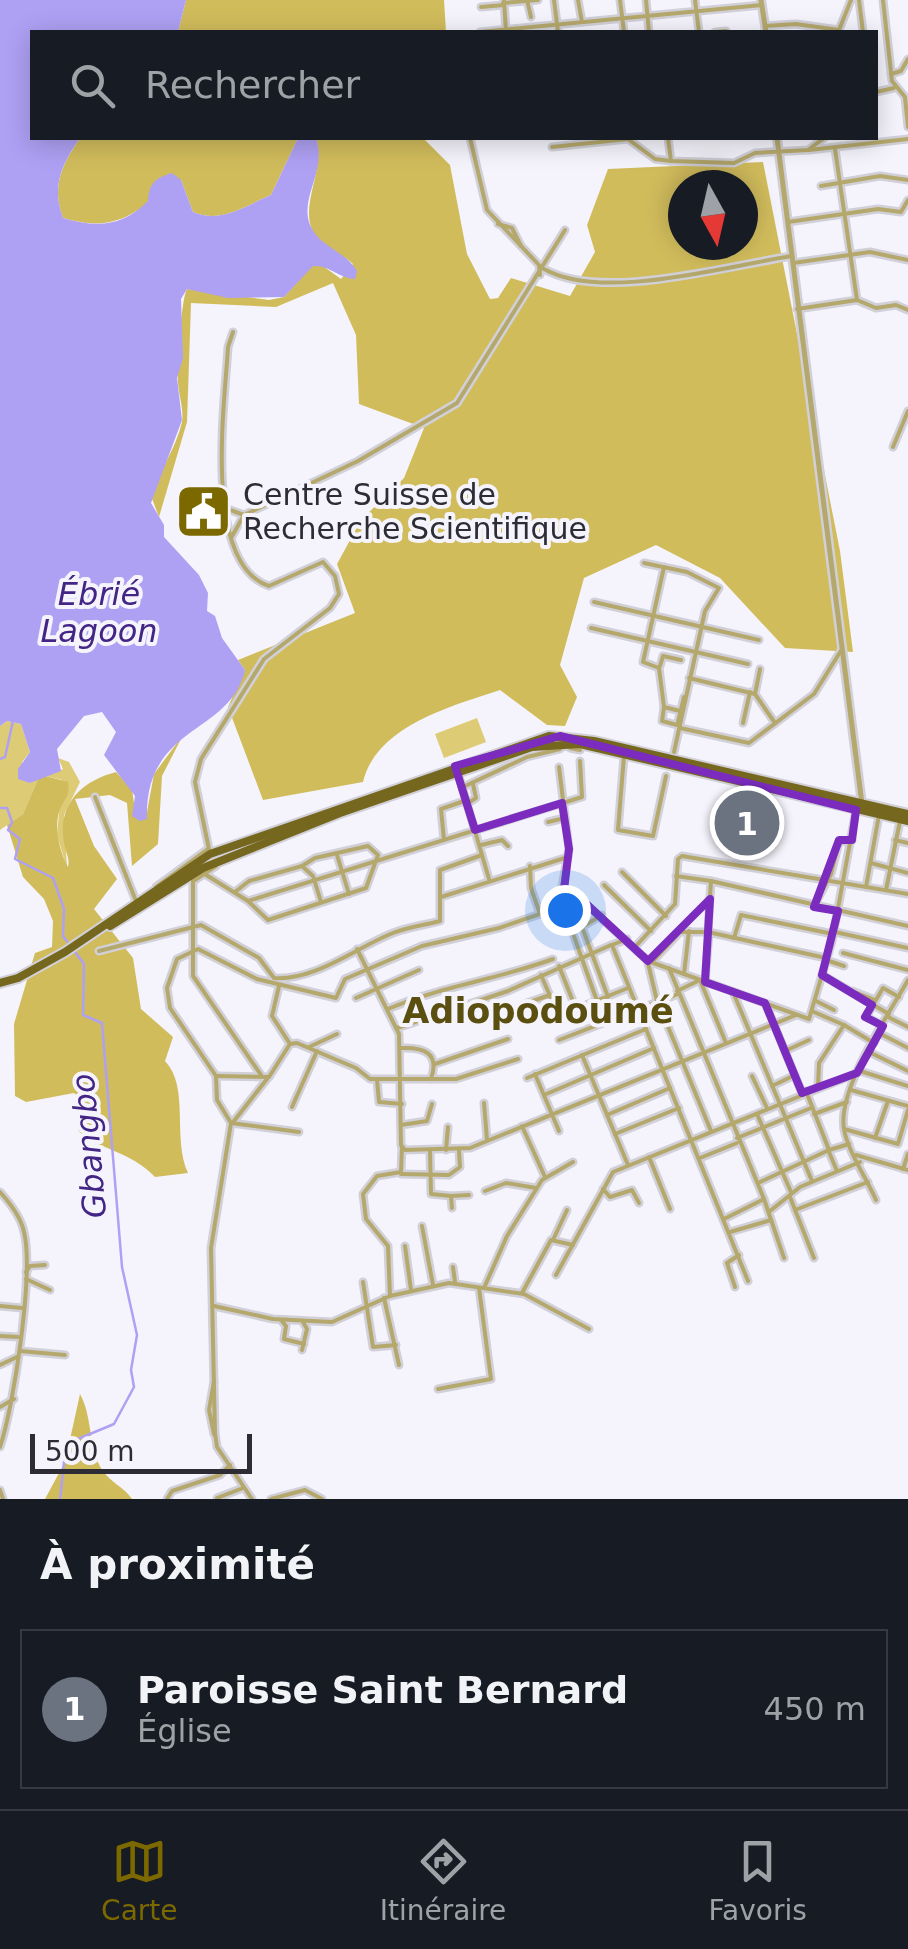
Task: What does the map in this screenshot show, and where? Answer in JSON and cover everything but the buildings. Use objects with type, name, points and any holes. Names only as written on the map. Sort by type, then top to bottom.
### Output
[{"type":"main road","points":[[0,984],[70,951],[194,877],[209,852],[560,736],[790,792]]},
{"type":"main road","points":[[70,951],[156,887],[202,867],[456,769],[560,742],[905,818]]},
{"type":"main road","points":[[859,807],[905,818]]},
{"type":"street","points":[[527,0],[530,18]]},
{"type":"street","points":[[481,7],[538,0]]},
{"type":"street","points":[[554,0],[558,30]]},
{"type":"street","points":[[578,0],[582,22]]},
{"type":"street","points":[[620,0],[624,30]]},
{"type":"street","points":[[646,0],[649,30]]},
{"type":"street","points":[[695,0],[699,30]]},
{"type":"street","points":[[530,30],[762,2],[766,29],[796,24],[839,30],[851,0]]},
{"type":"street","points":[[859,0],[863,30]]},
{"type":"street","points":[[883,0],[894,88]]},
{"type":"street","points":[[504,3],[506,30]]},
{"type":"street","points":[[891,74],[902,70],[908,59]]},
{"type":"street","points":[[878,92],[894,88],[903,91],[908,127]]},
{"type":"street","points":[[470,140],[482,198],[498,224],[522,250],[570,282],[614,282],[852,254],[888,252],[908,260]]},
{"type":"street","points":[[552,147],[610,140]]},
{"type":"street","points":[[631,140],[642,145],[655,160],[734,164],[755,153],[908,140]]},
{"type":"street","points":[[641,140],[642,145]]},
{"type":"street","points":[[668,140],[671,161]]},
{"type":"street","points":[[192,948],[249,976],[336,998],[343,980],[422,946],[582,900],[650,962],[809,1019],[834,933],[859,807],[777,140]]},
{"type":"street","points":[[808,150],[821,140]]},
{"type":"street","points":[[835,149],[858,300]]},
{"type":"street","points":[[822,186],[880,176],[908,180]]},
{"type":"street","points":[[788,222],[844,214],[901,212],[908,200]]},
{"type":"street","points":[[232,538],[244,515],[358,461],[457,403],[565,230]]},
{"type":"street","points":[[798,309],[858,300],[876,308],[896,304],[908,310]]},
{"type":"street","points":[[156,887],[209,852],[194,782],[200,759],[264,659],[330,608],[339,594],[336,576],[323,562],[281,584],[258,582],[246,571],[232,538],[223,506],[227,360],[233,332]]},
{"type":"street","points":[[893,448],[908,411]]},
{"type":"street","points":[[223,506],[244,515]]},
{"type":"street","points":[[644,563],[664,566],[719,587],[705,608],[678,727]]},
{"type":"street","points":[[659,668],[643,662],[664,566]]},
{"type":"street","points":[[594,602],[758,640]]},
{"type":"street","points":[[591,628],[748,664]]},
{"type":"street","points":[[681,660],[663,656],[659,668],[662,721],[749,743],[814,694],[842,649]]},
{"type":"street","points":[[743,723],[760,669]]},
{"type":"street","points":[[689,678],[752,693],[776,724]]},
{"type":"street","points":[[678,727],[689,678]]},
{"type":"street","points":[[664,706],[680,711]]},
{"type":"street","points":[[463,787],[543,752],[580,750]]},
{"type":"street","points":[[624,756],[618,830],[653,836],[666,776]]},
{"type":"street","points":[[248,901],[584,796],[580,762]]},
{"type":"street","points":[[559,767],[568,857],[560,888],[562,906],[597,1002]]},
{"type":"street","points":[[456,769],[489,879]]},
{"type":"street","points":[[444,840],[441,809],[476,798],[473,784]]},
{"type":"street","points":[[95,797],[136,901]]},
{"type":"street","points":[[866,887],[879,814]]},
{"type":"street","points":[[548,822],[565,818]]},
{"type":"street","points":[[886,890],[896,840],[905,818]]},
{"type":"street","points":[[480,846],[500,840],[508,846]]},
{"type":"street","points":[[814,906],[828,882],[839,842],[852,840]]},
{"type":"street","points":[[896,840],[908,843]]},
{"type":"street","points":[[234,893],[250,881],[302,866],[315,858],[370,846],[378,861]]},
{"type":"street","points":[[337,855],[349,894]]},
{"type":"street","points":[[99,951],[194,926],[208,928],[256,956],[277,979],[319,968],[400,930],[440,922],[440,870],[482,856]]},
{"type":"street","points":[[635,947],[676,904],[676,876],[682,856],[908,894]]},
{"type":"street","points":[[441,897],[568,857]]},
{"type":"street","points":[[202,867],[268,920],[366,888],[378,861]]},
{"type":"street","points":[[871,863],[908,873]]},
{"type":"street","points":[[302,866],[314,880],[320,902]]},
{"type":"street","points":[[530,866],[531,888],[540,915]]},
{"type":"street","points":[[622,872],[666,916]]},
{"type":"street","points":[[676,876],[908,926]]},
{"type":"street","points":[[194,877],[193,976],[261,1075]]},
{"type":"street","points":[[710,881],[702,981],[726,1043]]},
{"type":"street","points":[[604,885],[651,931]]},
{"type":"street","points":[[602,915],[582,926],[608,997]]},
{"type":"street","points":[[734,938],[740,916],[908,948]]},
{"type":"street","points":[[684,974],[689,930]]},
{"type":"street","points":[[657,1001],[647,975],[650,962],[680,932],[689,930],[844,966]]},
{"type":"street","points":[[397,1028],[514,987],[626,939]]},
{"type":"street","points":[[612,945],[748,1280]]},
{"type":"street","points":[[192,948],[172,964],[168,998],[175,1018],[216,1076],[217,1100],[232,1122],[299,1132]]},
{"type":"street","points":[[357,948],[397,1028],[401,1048],[400,1173]]},
{"type":"street","points":[[842,954],[908,970]]},
{"type":"street","points":[[388,1009],[440,988],[510,974],[554,958]]},
{"type":"street","points":[[559,966],[575,1008],[628,988]]},
{"type":"street","points":[[668,968],[758,1183],[784,1258]]},
{"type":"street","points":[[356,998],[419,970]]},
{"type":"street","points":[[510,974],[514,987]]},
{"type":"street","points":[[541,975],[560,1019]]},
{"type":"street","points":[[822,975],[908,1027]]},
{"type":"street","points":[[560,1040],[702,981]]},
{"type":"street","points":[[876,1200],[844,1129],[847,1102],[858,1072],[908,981]]},
{"type":"street","points":[[279,985],[272,1016],[290,1044],[317,1051],[378,1080],[456,1078],[518,1059]]},
{"type":"street","points":[[883,1026],[866,1016],[884,988],[908,1004]]},
{"type":"street","points":[[733,992],[783,1120],[812,1181]]},
{"type":"street","points":[[524,1004],[550,995]]},
{"type":"street","points":[[816,1001],[834,1010]]},
{"type":"street","points":[[765,1004],[838,1170]]},
{"type":"street","points":[[662,1012],[712,1131]]},
{"type":"street","points":[[814,1012],[874,1043]]},
{"type":"street","points":[[402,1148],[459,1151],[796,1015]]},
{"type":"street","points":[[818,1086],[820,1063],[844,1025]]},
{"type":"street","points":[[527,1078],[646,1029]]},
{"type":"street","points":[[879,1033],[908,1048]]},
{"type":"street","points":[[309,1048],[336,1034]]},
{"type":"street","points":[[435,1064],[508,1038]]},
{"type":"street","points":[[785,1052],[809,1040]]},
{"type":"street","points":[[252,1499],[215,1435],[214,1308],[210,1279],[213,1214],[232,1122],[290,1044]]},
{"type":"street","points":[[401,1048],[424,1048],[435,1064],[432,1079]]},
{"type":"street","points":[[544,1095],[654,1048]]},
{"type":"street","points":[[292,1107],[317,1051]]},
{"type":"street","points":[[869,1052],[908,1070]]},
{"type":"street","points":[[582,1055],[628,1165]]},
{"type":"street","points":[[556,1274],[611,1174],[858,1072],[908,1086]]},
{"type":"street","points":[[535,1074],[559,1131]]},
{"type":"street","points":[[771,1086],[796,1075]]},
{"type":"street","points":[[216,1076],[269,1076]]},
{"type":"street","points":[[752,1076],[767,1108]]},
{"type":"street","points":[[378,1080],[380,1102],[402,1104]]},
{"type":"street","points":[[607,1115],[670,1088]]},
{"type":"street","points":[[844,1129],[898,1144],[908,1108],[851,1090]]},
{"type":"street","points":[[875,1138],[888,1101]]},
{"type":"street","points":[[700,1158],[783,1120],[847,1102]]},
{"type":"street","points":[[484,1103],[488,1140]]},
{"type":"street","points":[[402,1125],[427,1121],[432,1104]]},
{"type":"street","points":[[615,1134],[678,1108]]},
{"type":"street","points":[[756,1112],[814,1258]]},
{"type":"street","points":[[522,1126],[544,1177]]},
{"type":"street","points":[[446,1150],[448,1127]]},
{"type":"street","points":[[758,1183],[849,1144]]},
{"type":"street","points":[[430,1150],[432,1195],[469,1195]]},
{"type":"street","points":[[399,1365],[387,1297],[388,1246],[366,1218],[362,1194],[377,1176],[430,1175],[460,1169],[459,1151]]},
{"type":"street","points":[[856,1156],[905,1170],[908,1154]]},
{"type":"street","points":[[649,1156],[670,1209]]},
{"type":"street","points":[[438,1389],[491,1379],[481,1288],[507,1236],[544,1177],[573,1162]]},
{"type":"street","points":[[769,1212],[812,1181],[860,1162]]},
{"type":"street","points":[[795,1210],[868,1182]]},
{"type":"street","points":[[486,1191],[506,1183],[536,1188]]},
{"type":"street","points":[[602,1188],[610,1198],[632,1190],[639,1203]]},
{"type":"street","points":[[0,1192],[22,1225],[27,1259],[14,1399],[0,1447]]},
{"type":"street","points":[[451,1196],[452,1208]]},
{"type":"street","points":[[724,1219],[764,1199]]},
{"type":"street","points":[[522,1293],[568,1210]]},
{"type":"street","points":[[730,1232],[772,1220]]},
{"type":"street","points":[[422,1226],[433,1286]]},
{"type":"street","points":[[553,1240],[573,1246]]},
{"type":"street","points":[[405,1246],[411,1290]]},
{"type":"street","points":[[735,1287],[727,1263],[739,1255]]},
{"type":"street","points":[[27,1259],[34,1265],[45,1265]]},
{"type":"street","points":[[26,1272],[34,1265]]},
{"type":"street","points":[[453,1267],[456,1284]]},
{"type":"street","points":[[26,1279],[50,1290]]},
{"type":"street","points":[[363,1282],[374,1348],[396,1344]]},
{"type":"street","points":[[214,1308],[281,1320],[332,1322],[387,1297],[456,1284],[522,1293],[588,1329]]},
{"type":"street","points":[[0,1306],[22,1308]]},
{"type":"street","points":[[281,1320],[285,1324],[284,1338],[303,1347],[307,1328],[303,1322]]},
{"type":"street","points":[[0,1336],[18,1337]]},
{"type":"street","points":[[18,1354],[65,1355]]},
{"type":"street","points":[[0,1364],[11,1363],[18,1354]]},
{"type":"street","points":[[11,1363],[17,1370]]},
{"type":"street","points":[[0,1407],[14,1399]]},
{"type":"street","points":[[167,1499],[172,1491],[220,1475],[230,1465]]},
{"type":"street","points":[[217,1498],[243,1488]]},
{"type":"street","points":[[0,1490],[2,1499]]},
{"type":"street","points":[[270,1499],[305,1490],[322,1499]]},
{"type":"highlighted area","points":[[560,736],[856,810],[852,840],[839,840],[814,907],[838,911],[822,975],[872,1005],[865,1017],[883,1026],[857,1073],[802,1093],[765,1003],[705,982],[710,899],[648,961],[581,899],[562,906],[569,849],[562,803],[475,830],[455,766]]},
{"type":"shaded area","points":[[186,0],[444,0],[446,30],[178,30]]},
{"type":"shaded area","points":[[79,140],[297,140],[271,195],[213,216],[193,212],[181,180],[114,221],[63,218],[58,186]]},
{"type":"shaded area","points":[[316,140],[425,140],[450,165],[467,254],[490,299],[498,298],[511,278],[570,296],[595,252],[587,225],[608,169],[763,162],[840,551],[853,652],[785,648],[720,578],[656,545],[584,578],[560,665],[577,697],[565,726],[547,725],[500,690],[439,711],[399,732],[383,746],[363,782],[263,800],[228,707],[245,670],[238,660],[355,613],[337,564],[361,520],[404,478],[424,428],[359,404],[356,335],[333,283],[276,307],[191,303],[187,422],[159,517],[151,496],[182,422],[178,364],[187,289],[269,300],[284,297],[312,266],[323,266],[341,279],[353,264],[319,240],[312,229],[310,205],[317,165]]},
{"type":"shaded area","points":[[477,718],[486,742],[444,758],[435,734]]},
{"type":"shaded area","points":[[7,721],[21,724],[30,752],[22,762],[30,783],[38,779],[23,814],[0,830],[0,726]]},
{"type":"shaded area","points":[[183,735],[162,776],[158,844],[132,866],[127,803],[110,795],[75,799],[94,846],[117,879],[94,909],[133,958],[141,1009],[173,1037],[165,1061],[177,1085],[181,1144],[188,1173],[155,1177],[78,1130],[82,1100],[74,1093],[26,1102],[15,1096],[14,1024],[35,953],[52,947],[53,921],[44,899],[23,877],[7,825],[23,814],[38,779],[45,776],[68,782],[57,826],[68,867],[64,817],[74,797],[92,782],[116,772],[132,789],[135,810],[147,812],[154,774]]},
{"type":"shaded area","points":[[58,758],[69,762],[80,782],[64,815],[67,868],[57,835],[62,780],[45,776],[63,769]]},
{"type":"shaded area","points":[[80,1394],[98,1463],[132,1499],[45,1499],[65,1462]]},
{"type":"water","name":"Ébrié Lagoon","points":[[0,0],[186,0],[178,30],[30,30],[30,140],[79,140],[58,185],[63,218],[98,224],[129,216],[148,201],[154,182],[172,173],[181,180],[193,212],[213,216],[232,212],[271,195],[297,140],[316,140],[318,161],[308,202],[309,222],[318,237],[352,264],[357,271],[355,279],[313,266],[284,297],[228,298],[187,289],[181,299],[183,358],[177,378],[182,420],[151,503],[164,525],[164,537],[199,575],[208,593],[207,611],[215,616],[222,638],[245,670],[237,691],[223,707],[173,747],[159,765],[150,788],[147,819],[140,821],[132,816],[135,796],[104,755],[116,732],[102,712],[84,716],[57,749],[61,771],[30,783],[18,779],[18,769],[30,752],[21,724],[7,721],[0,726]]},
{"type":"waterway","name":"Gbangbo","points":[[0,759],[5,757],[13,721]]},
{"type":"waterway","name":"Gbangbo","points":[[0,808],[7,808],[12,822],[8,830],[20,839],[15,859],[53,878],[64,909],[63,936],[84,964],[83,1015],[102,1023],[122,1267],[137,1335],[131,1370],[134,1387],[114,1424],[66,1444],[60,1499]]},
{"type":"place","name":"Centre Suisse de Recherche Scientifique","points":[[204,512]]},
{"type":"place","name":"Paroisse Saint Bernard","points":[[747,823]]},
{"type":"district","name":"Adiopodoumé","points":[[538,1011]]}]
